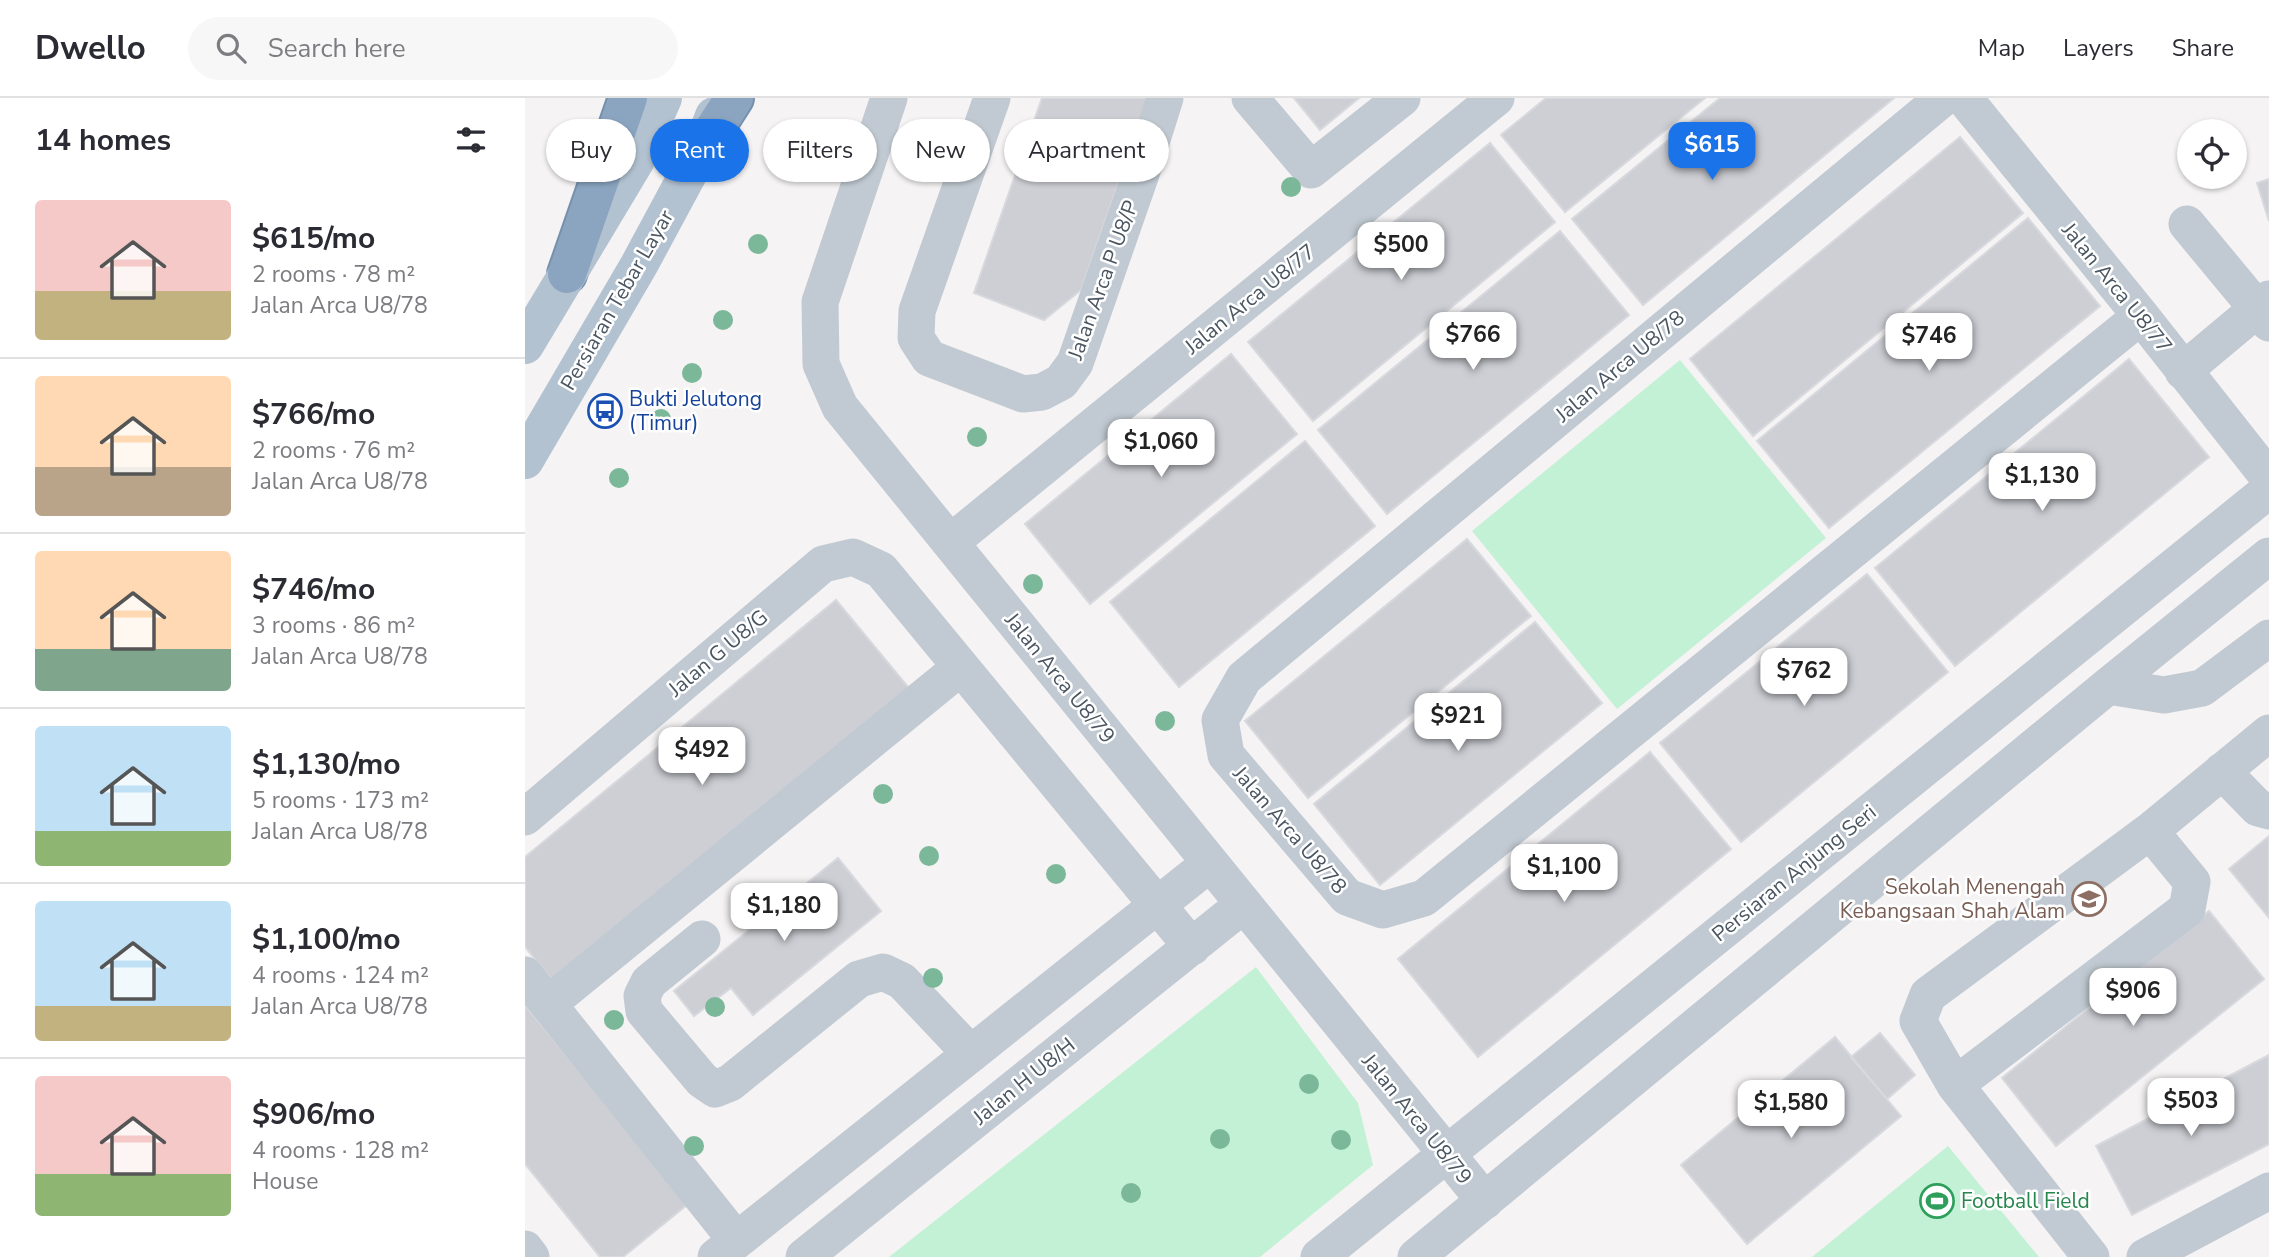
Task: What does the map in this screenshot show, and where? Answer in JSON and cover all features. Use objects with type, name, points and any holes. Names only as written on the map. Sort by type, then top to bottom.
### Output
[{"type":"highway","points":[[567,274],[628,98]]},
{"type":"highway","points":[[721,119],[734,98]]},
{"type":"main road","points":[[525,345],[636,160],[663,98]]},
{"type":"main road","name":"Persiaran Tebar Layar","points":[[713,119],[721,98]]},
{"type":"main road","name":"Persiaran Tebar Layar","points":[[525,460],[639,265],[684,182]]},
{"type":"street","name":"Jalan Arca P U8/P","points":[[992,98],[916,311],[916,338],[929,358],[1023,394],[1042,392],[1061,383],[1075,363],[1165,98]]},
{"type":"street","points":[[1250,98],[1311,170],[1402,98]]},
{"type":"street","name":"Jalan Arca U8/77","points":[[951,542],[1496,98]]},
{"type":"street","name":"Jalan Arca U8/78","points":[[1943,98],[1244,678],[1220,720],[1226,755],[1347,897],[1383,910],[1423,898],[2141,316]]},
{"type":"street","name":"Jalan Arca U8/77","points":[[1964,98],[2269,478]]},
{"type":"street","name":"Jalan Arca U8/79","points":[[891,100],[820,302],[821,364],[840,407],[1485,1201]]},
{"type":"street","points":[[2183,370],[2265,311],[2187,224]]},
{"type":"street","name":"Persiaran Anjung Seri","points":[[1319,1257],[2269,489]]},
{"type":"street","points":[[1416,1257],[2269,556]]},
{"type":"street","name":"Jalan G U8/G","points":[[525,817],[823,564],[853,557],[881,570],[961,667]]},
{"type":"street","points":[[2108,686],[2164,695],[2202,688],[2264,655]]},
{"type":"street","points":[[548,1004],[961,667],[1192,947]]},
{"type":"street","points":[[2091,1257],[1955,1085],[1918,1021],[1928,995],[2150,831],[2269,733]]},
{"type":"street","points":[[2222,771],[2259,808],[2269,811]]},
{"type":"street","points":[[1955,1085],[2187,909],[2192,882],[2150,831]]},
{"type":"street","points":[[525,975],[726,1249],[1209,864]]},
{"type":"street","name":"Jalan H U8/H","points":[[804,1257],[1243,905]]},
{"type":"street","points":[[702,939],[649,982],[642,996],[644,1011],[702,1080],[715,1089],[730,1083],[859,979],[883,972],[902,981],[971,1054]]},
{"type":"street","points":[[2145,1257],[2269,1191]]},
{"type":"street","points":[[525,1249],[531,1257]]},
{"type":"green space","points":[[1680,360],[1826,538],[1617,709],[1472,531]]},
{"type":"green space","points":[[1256,967],[1358,1103],[1373,1165],[1260,1257],[889,1257]]},
{"type":"green space","name":"Football Field","points":[[1948,1146],[2039,1257],[1812,1257]]},
{"type":"building","points":[[1042,98],[1148,98],[1141,119],[1035,119]]},
{"type":"building","points":[[1294,98],[1359,98],[1320,130]]},
{"type":"building","points":[[1546,98],[1705,98],[1565,212],[1501,135]]},
{"type":"building","points":[[1720,98],[1894,98],[1643,305],[1572,219]]},
{"type":"building","points":[[1960,137],[2023,213],[1753,436],[1690,359]]},
{"type":"building","points":[[1490,143],[1555,222],[1313,421],[1248,342]]},
{"type":"building","points":[[2269,179],[2269,221],[2257,183]]},
{"type":"building","points":[[1013,182],[1119,182],[1081,290],[1044,320],[974,293]]},
{"type":"building","points":[[2028,218],[2100,306],[1829,528],[1757,441]]},
{"type":"building","points":[[1560,231],[1629,315],[1387,514],[1318,430]]},
{"type":"building","points":[[1231,354],[1297,434],[1090,604],[1025,524]]},
{"type":"building","points":[[2129,359],[2209,457],[1955,666],[1875,568]]},
{"type":"building","points":[[1305,441],[1375,526],[1179,687],[1110,602]]},
{"type":"building","points":[[1467,539],[1531,616],[1308,798],[1245,721]]},
{"type":"building","points":[[1867,574],[1948,672],[1741,842],[1660,743]]},
{"type":"building","points":[[836,600],[909,688],[554,982],[525,947],[525,857]]},
{"type":"building","points":[[1535,622],[1602,703],[1380,885],[1314,804]]},
{"type":"building","points":[[1650,752],[1731,849],[1478,1057],[1398,959]]},
{"type":"building","points":[[2269,836],[2269,918],[2229,869]]},
{"type":"building","points":[[838,858],[881,911],[753,1015],[731,988],[694,1016],[674,991]]},
{"type":"building","points":[[2209,911],[2264,979],[2056,1146],[2002,1078]]},
{"type":"building","points":[[525,1005],[688,1204],[623,1257],[600,1257],[525,1164]]},
{"type":"building","points":[[1880,1033],[1915,1075],[1887,1099],[1851,1057]]},
{"type":"building","points":[[1835,1037],[1901,1116],[1747,1244],[1681,1165]]},
{"type":"building","points":[[2269,1055],[2269,1144],[2132,1215],[2096,1146]]},
{"type":"place","name":"Bukti Jelutong (Timur)","points":[[605,411]]},
{"type":"place","name":"Sekolah Menengah Kebangsaan Shah Alam","points":[[2089,899]]},
{"type":"place","name":"Football Field","points":[[1937,1201]]}]
